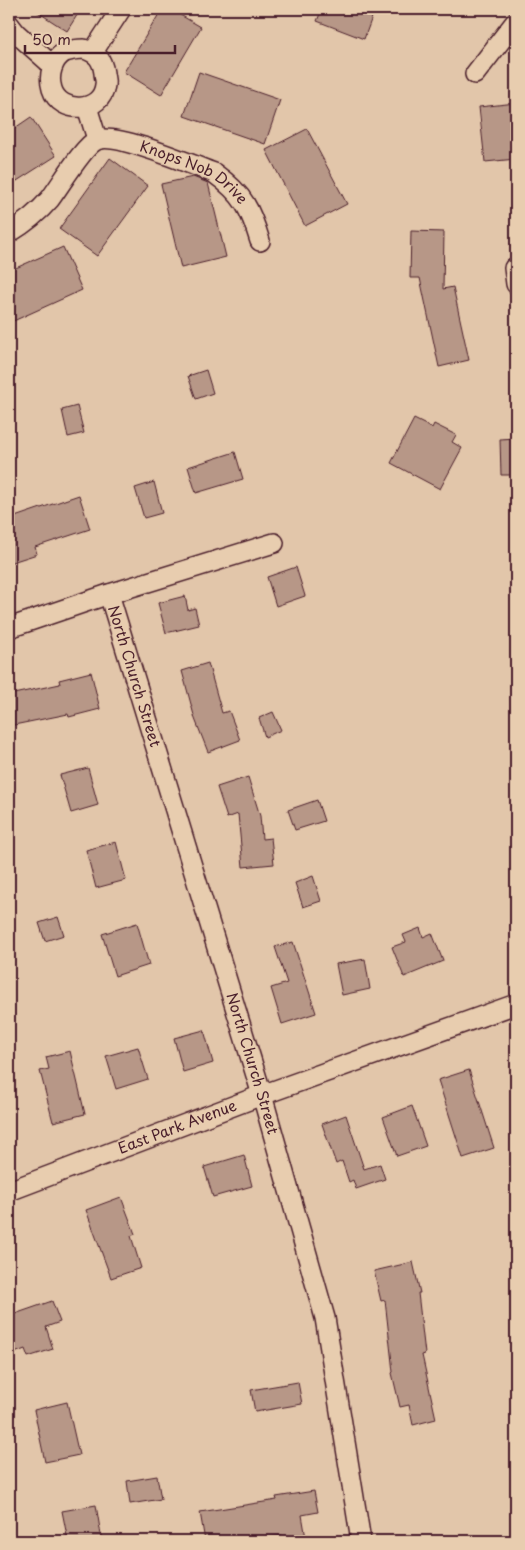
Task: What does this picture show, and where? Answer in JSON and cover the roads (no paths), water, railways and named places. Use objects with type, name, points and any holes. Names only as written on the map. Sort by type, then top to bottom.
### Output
[{"type":"street","points":[[93,52],[121,9]]},
{"type":"street","points":[[475,74],[516,21]]},
{"type":"street","points":[[9,24],[52,65]]},
{"type":"street","points":[[84,49],[93,52],[99,56],[102,64],[105,84],[102,94],[87,107],[68,106],[54,95],[50,75],[52,65],[64,52],[84,49]]},
{"type":"street","points":[[9,233],[38,212],[85,149],[98,139],[87,107]]},
{"type":"street","name":"Knops Nob Drive","points":[[98,139],[112,139],[130,143],[214,173],[245,202],[260,241]]},
{"type":"street","points":[[9,628],[109,594],[274,543]]},
{"type":"street","name":"North Church Street","points":[[109,594],[262,1095],[325,1318],[361,1541]]},
{"type":"street","name":"East Park Avenue","points":[[9,1191],[262,1095],[516,1004]]}]
